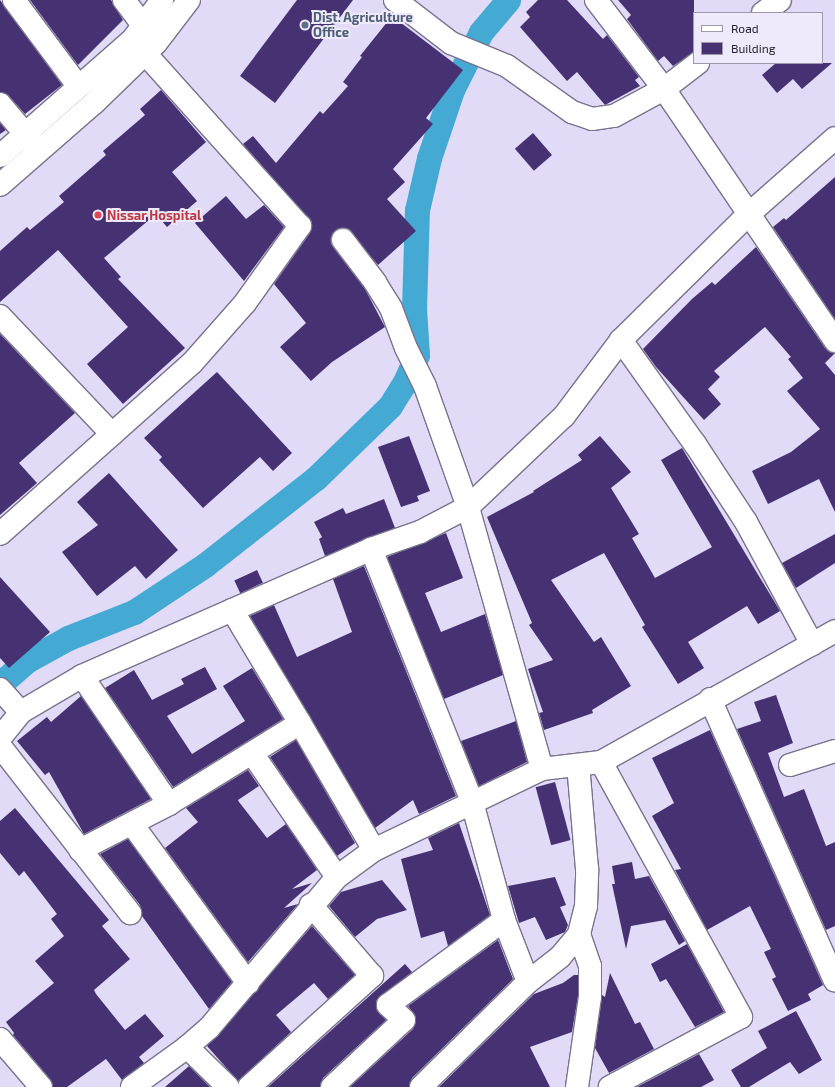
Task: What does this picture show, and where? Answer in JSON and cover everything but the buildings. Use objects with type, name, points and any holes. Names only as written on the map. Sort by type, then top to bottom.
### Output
[{"type":"street","points":[[14,0],[78,86]]},
{"type":"street","points":[[124,0],[144,27]]},
{"type":"street","points":[[0,156],[144,27],[162,0]]},
{"type":"street","points":[[0,185],[40,152],[156,43],[189,0]]},
{"type":"street","points":[[395,0],[451,43],[507,66],[572,112],[592,119],[614,116],[664,89],[697,64]]},
{"type":"street","points":[[596,0],[664,89],[750,213],[835,341]]},
{"type":"street","points":[[764,12],[780,0]]},
{"type":"street","points":[[0,534],[192,363],[245,303],[300,226],[145,53]]},
{"type":"street","points":[[0,104],[40,152]]},
{"type":"street","points":[[0,738],[11,701],[82,676],[372,549],[420,532],[468,507],[564,416],[621,340],[750,213],[835,138]]},
{"type":"street","points":[[343,240],[375,282],[390,308],[406,348],[425,386],[468,507],[542,769]]},
{"type":"street","points":[[0,316],[112,434]]},
{"type":"street","points":[[621,340],[695,444],[746,522],[812,644]]},
{"type":"street","points":[[372,549],[472,802],[504,920],[528,982]]},
{"type":"street","points":[[232,610],[374,850]]},
{"type":"street","points":[[132,1087],[187,1047],[209,1028],[311,905],[337,877],[374,850],[542,769],[601,762],[710,699],[835,631]]},
{"type":"street","points":[[82,676],[169,804]]},
{"type":"street","points":[[710,699],[835,981]]},
{"type":"street","points":[[80,850],[169,804],[300,723]]},
{"type":"street","points":[[0,746],[130,913]]},
{"type":"street","points":[[790,764],[835,751]]},
{"type":"street","points":[[252,753],[337,877]]},
{"type":"street","points":[[601,762],[741,1017],[610,1087]]},
{"type":"street","points":[[421,1087],[528,982],[560,957],[579,934],[586,906],[587,868],[578,765]]},
{"type":"street","points":[[132,824],[248,982]]},
{"type":"street","points":[[249,1087],[372,976],[311,905]]},
{"type":"street","points":[[332,1087],[404,1020],[388,1005],[504,920]]},
{"type":"street","points":[[577,1087],[590,997],[590,966],[579,934]]},
{"type":"street","points":[[0,1039],[41,1087]]},
{"type":"street","points":[[187,1047],[228,1087]]},
{"type":"waterway","points":[[0,684],[28,660],[68,638],[134,612],[205,565],[316,478],[390,406],[404,384],[417,355],[414,309],[417,210],[429,158],[452,90],[481,32],[508,0]]},
{"type":"place","name":"Dist. Agriculture Office","points":[[305,25]]},
{"type":"place","name":"Nissar Hospital","points":[[98,215]]}]
